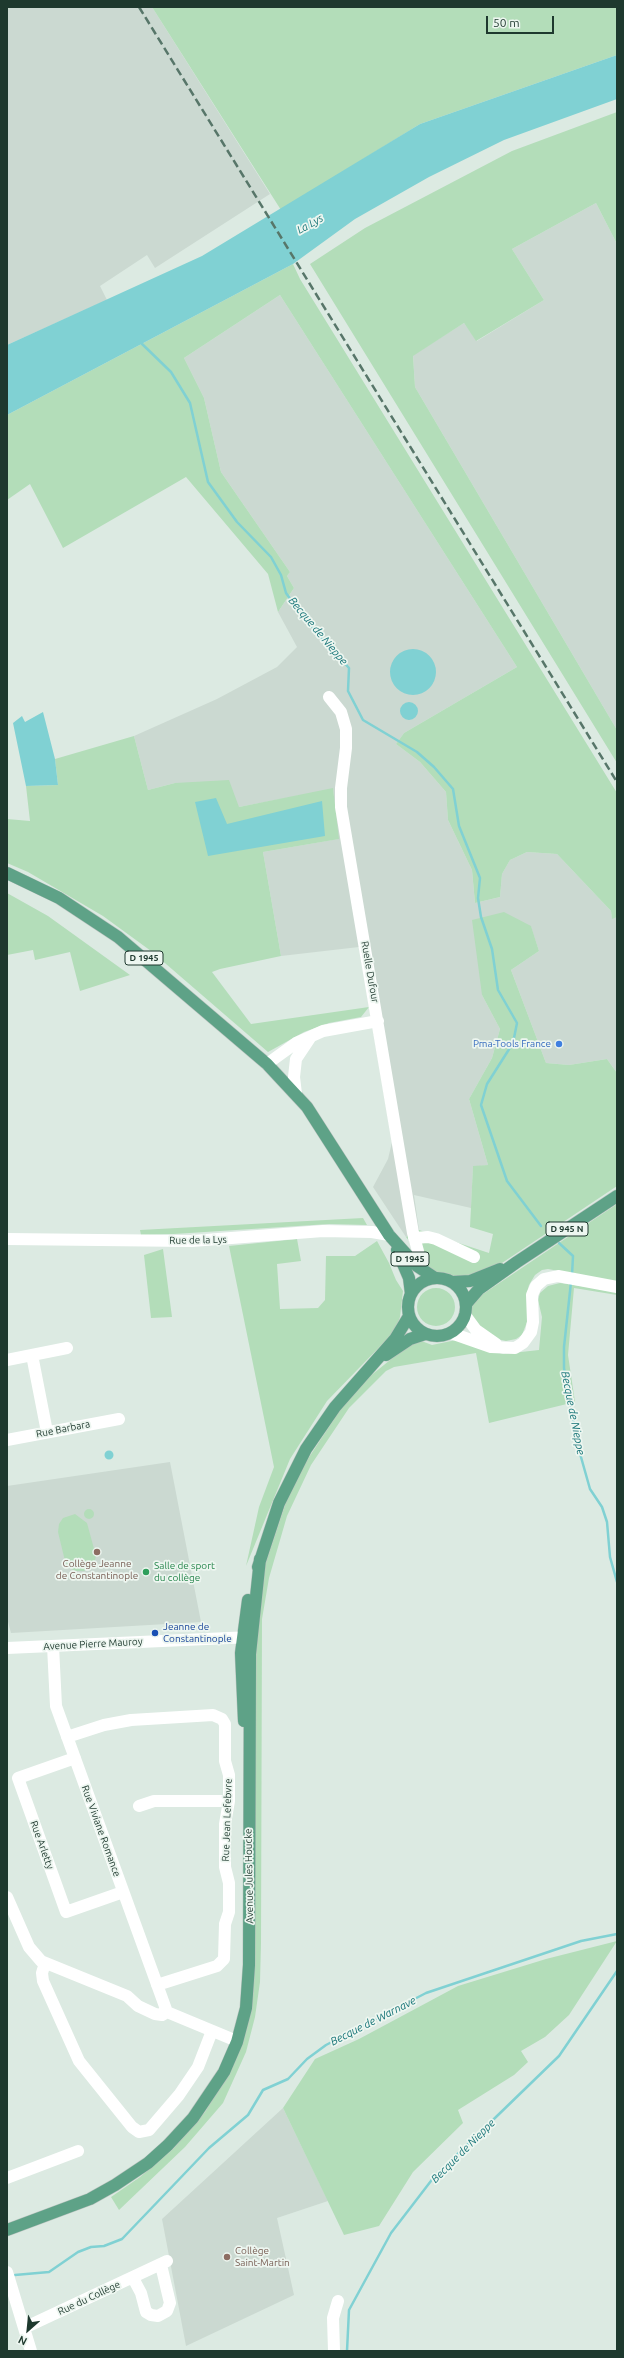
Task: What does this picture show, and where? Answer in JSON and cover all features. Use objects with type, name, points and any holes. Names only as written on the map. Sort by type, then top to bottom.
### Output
[{"type":"main road","name":"D 1945","points":[[7,874],[58,898],[118,937],[267,1064],[296,1094],[316,1121],[389,1234],[404,1264],[411,1294]]},
{"type":"main road","name":"D 945 N","points":[[465,1310],[479,1289],[617,1196]]},
{"type":"main road","name":"D 1945","points":[[389,1234],[417,1266],[435,1278]]},
{"type":"main road","name":"D 945 N","points":[[452,1282],[470,1280],[517,1262]]},
{"type":"main road","points":[[435,1278],[452,1282],[461,1292],[465,1310],[461,1324],[451,1333],[438,1336],[425,1334],[416,1328],[409,1316],[408,1303],[411,1294],[420,1284],[435,1278]]},
{"type":"main road","name":"Avenue Jules Houcke","points":[[7,2230],[102,2192],[148,2163],[186,2126],[230,2060],[240,2034],[246,2008],[248,1985],[250,1940],[249,1767],[246,1637],[260,1559],[278,1504],[303,1454],[335,1407],[379,1360],[399,1333],[409,1316]]},
{"type":"main road","name":"Avenue Jules Houcke","points":[[379,1360],[410,1339],[425,1334]]},
{"type":"main road","name":"Avenue Jules Houcke","points":[[216,2082],[232,2039],[248,1985]]},
{"type":"main road","name":"Avenue Jules Houcke","points":[[7,2224],[47,2215]]},
{"type":"street","name":"Ruelle Dufour","points":[[328,697],[341,712],[346,729],[346,748],[340,800],[414,1238],[418,1251]]},
{"type":"street","points":[[267,1064],[296,1043],[330,1029],[378,1021]]},
{"type":"street","points":[[296,1094],[294,1078],[296,1059],[311,1037]]},
{"type":"street","name":"Rue de la Lys","points":[[7,1239],[192,1241],[328,1231],[389,1234]]},
{"type":"street","points":[[414,1238],[436,1239],[474,1257]]},
{"type":"street","points":[[451,1333],[464,1336],[486,1346],[511,1348],[523,1344],[531,1332],[533,1322],[532,1298],[536,1286],[546,1278],[565,1278],[617,1287]]},
{"type":"street","points":[[465,1310],[472,1326],[487,1339],[511,1348]]},
{"type":"street","points":[[7,1360],[67,1348]]},
{"type":"street","points":[[32,1355],[47,1432]]},
{"type":"street","name":"Rue Barbara","points":[[7,1440],[120,1419]]},
{"type":"street","name":"Avenue Pierre Mauroy","points":[[7,1648],[246,1637]]},
{"type":"street","name":"Rue Viviane Romance","points":[[53,1646],[55,1703],[167,2012]]},
{"type":"street","name":"Rue Jean Lefebvre","points":[[67,1737],[104,1724],[123,1721],[216,1716],[225,1724],[225,1761],[229,1775],[229,1801],[225,1824],[225,1867],[228,1883],[229,1912],[225,1924],[224,1959],[217,1966],[157,1985]]},
{"type":"street","name":"Rue Arletty","points":[[75,1758],[18,1778],[55,1883],[66,1912],[123,1892]]},
{"type":"street","points":[[139,1806],[154,1800],[229,1801]]},
{"type":"street","points":[[7,1897],[32,1951],[45,1963],[128,1996],[138,2006],[155,2014],[162,2015],[167,2012],[232,2039]]},
{"type":"street","points":[[45,1963],[42,1973],[43,1981],[79,2062],[132,2127],[139,2132],[149,2130],[179,2096],[198,2067],[212,2031]]},
{"type":"street","points":[[7,2178],[78,2151]]},
{"type":"street","name":"Rue du Collège","points":[[24,2328],[164,2263],[170,2303],[164,2313],[156,2316],[148,2314],[133,2278]]},
{"type":"street","points":[[7,2272],[31,2351]]},
{"type":"street","points":[[334,2351],[333,2322],[338,2301]]},
{"type":"shaded area","points":[[7,7],[152,7],[270,194],[155,268],[147,255],[100,286],[107,300],[7,345]]},
{"type":"shaded area","points":[[596,203],[617,244],[617,730],[415,387],[413,355],[464,323],[477,341],[544,300],[512,249]]},
{"type":"shaded area","points":[[280,295],[517,667],[404,733],[396,744],[420,762],[446,792],[448,820],[472,870],[475,903],[500,897],[502,874],[510,860],[527,852],[557,854],[611,911],[612,918],[617,917],[617,1073],[607,1059],[569,1065],[546,1063],[511,970],[539,951],[531,927],[482,995],[500,1029],[492,1058],[469,1099],[488,1165],[473,1167],[471,1208],[414,1195],[419,1230],[406,1237],[373,1187],[388,1159],[392,1142],[359,947],[281,956],[263,852],[338,839],[333,789],[239,807],[175,783],[148,790],[134,736],[217,699],[277,667],[297,647],[278,612],[294,588],[287,576],[290,572],[221,472],[204,398],[184,358]]},
{"type":"shaded area","name":"Collège Jeanne de Constantinople","points":[[170,1462],[201,1622],[11,1633],[7,1618],[7,1486]]},
{"type":"shaded area","name":"Collège Saint-Martin","points":[[283,2108],[328,2201],[277,2218],[294,2295],[186,2346],[162,2219]]},
{"type":"green space","points":[[152,7],[617,7],[617,55],[420,124],[281,210]]},
{"type":"green space","points":[[617,112],[617,244],[596,203],[512,249],[544,300],[476,341],[464,323],[413,356],[415,387],[617,730],[617,763],[310,264],[365,228],[512,151]]},
{"type":"green space","points":[[293,264],[300,279],[617,793],[617,917],[612,919],[611,911],[557,854],[527,852],[510,860],[502,874],[500,897],[475,903],[472,870],[448,820],[446,792],[420,762],[396,744],[404,733],[517,667],[280,295],[184,358],[204,398],[221,472],[290,572],[287,576],[294,588],[278,612],[268,574],[186,477],[63,548],[30,484],[7,500],[7,415]]},
{"type":"green space","points":[[134,736],[148,790],[175,783],[229,780],[239,807],[333,788],[339,839],[263,852],[281,956],[212,972],[251,1024],[369,1007],[361,1017],[329,1023],[304,1032],[268,1052],[151,951],[103,916],[28,872],[7,863],[7,819],[30,821],[26,786],[58,785],[55,759]]},
{"type":"green space","points":[[7,893],[48,916],[130,975],[80,991],[70,952],[35,960],[33,950],[7,955]]},
{"type":"green space","points":[[504,912],[531,926],[539,951],[511,970],[546,1063],[569,1065],[607,1059],[617,1073],[617,1186],[499,1265],[463,1278],[432,1271],[406,1237],[419,1230],[489,1253],[493,1234],[470,1227],[473,1166],[488,1165],[469,1099],[492,1058],[500,1029],[482,995],[472,920]]},
{"type":"green space","points":[[617,1204],[617,1282],[548,1269],[542,1270],[535,1275],[529,1285],[527,1293],[527,1322],[522,1335],[516,1339],[506,1341],[497,1339],[483,1330],[472,1316],[472,1306],[483,1294]]},
{"type":"green space","points":[[363,1218],[367,1225],[329,1224],[141,1235],[140,1230]]},
{"type":"green space","points":[[297,1239],[301,1261],[277,1264],[280,1309],[318,1308],[325,1300],[326,1256],[355,1256],[377,1241],[403,1291],[400,1317],[395,1331],[327,1401],[290,1459],[246,1566],[259,1507],[274,1467],[229,1246]]},
{"type":"green space","points":[[163,1249],[172,1317],[151,1318],[144,1255]]},
{"type":"green space","points":[[560,1283],[617,1291],[617,1295],[574,1288],[568,1355],[575,1402],[489,1423],[476,1353],[394,1367],[386,1371],[349,1408],[311,1465],[287,1516],[269,1578],[262,1619],[260,1982],[255,2017],[246,2052],[223,2103],[185,2147],[119,2210],[111,2197],[140,2177],[173,2149],[205,2112],[227,2074],[248,2021],[253,1995],[255,1953],[253,1644],[262,1574],[287,1499],[300,1471],[340,1410],[369,1377],[410,1344],[419,1340],[432,1345],[456,1340],[503,1354],[539,1350],[542,1317],[538,1300],[540,1293],[548,1286]]},
{"type":"green space","points":[[432,1288],[440,1288],[450,1293],[454,1300],[454,1314],[450,1321],[440,1326],[432,1326],[422,1321],[420,1318],[417,1311],[417,1303],[422,1293],[425,1291]]},
{"type":"green space","points":[[87,1509],[91,1509],[93,1510],[93,1518],[87,1519],[84,1516],[84,1512]]},
{"type":"green space","points":[[75,1514],[87,1523],[96,1556],[94,1564],[84,1571],[76,1571],[69,1568],[65,1561],[58,1532],[59,1524],[63,1518]]},
{"type":"green space","points":[[617,1941],[569,2015],[545,2037],[521,2051],[528,2062],[514,2075],[458,2110],[463,2123],[413,2172],[379,2226],[344,2235],[283,2108],[315,2059],[359,2039],[458,1986],[546,1959]]},
{"type":"water","name":"La Lys","points":[[617,55],[617,99],[504,140],[429,177],[355,219],[293,264],[7,415],[7,345],[202,256],[420,124]]},
{"type":"water","points":[[418,649],[430,655],[435,663],[435,681],[430,689],[422,694],[408,695],[396,689],[391,681],[390,667],[396,655],[404,650]]},
{"type":"water","points":[[409,702],[415,705],[418,711],[415,717],[409,720],[403,717],[400,711],[403,705]]},
{"type":"water","points":[[43,712],[55,759],[58,785],[26,786],[13,723],[22,716],[25,722]]},
{"type":"water","points":[[216,798],[227,824],[322,801],[325,836],[208,856],[195,802]]},
{"type":"water","points":[[109,1450],[114,1455],[109,1460],[104,1455]]},
{"type":"waterway","name":"Becque de Nieppe","points":[[139,341],[171,372],[190,403],[208,482],[237,522],[271,557],[281,575],[286,593],[303,617],[349,668],[348,691],[363,720],[417,752],[434,767],[453,789],[459,826],[480,878],[478,898],[481,917],[492,949],[498,990],[517,1023],[513,1043],[487,1084],[481,1105],[507,1181],[541,1226]]},
{"type":"waterway","name":"Becque de Nieppe","points":[[559,1243],[573,1256],[572,1275]]},
{"type":"waterway","name":"Becque de Nieppe","points":[[571,1282],[564,1347],[564,1368],[579,1450],[590,1489],[602,1507],[607,1522],[610,1557],[617,1582]]},
{"type":"waterway","name":"Becque de Warnave","points":[[15,2275],[49,2272],[78,2252],[91,2247],[104,2246],[122,2239],[209,2148],[248,2115],[263,2090],[288,2079],[307,2059],[326,2045],[426,1993],[581,1941],[617,1934]]},
{"type":"waterway","name":"Becque de Nieppe","points":[[347,2351],[349,2310],[391,2233],[434,2177],[559,2056],[617,1971]]},
{"type":"railway","points":[[139,7],[617,782]]},
{"type":"place","name":"Pma-Tools France","points":[[559,1044]]},
{"type":"place","name":"Collège Jeanne de Constantinople","points":[[97,1552]]},
{"type":"place","name":"Salle de sport du collège","points":[[146,1572]]},
{"type":"place","name":"Jeanne de Constantinople","points":[[155,1633]]},
{"type":"place","name":"Collège Saint-Martin","points":[[227,2257]]}]
